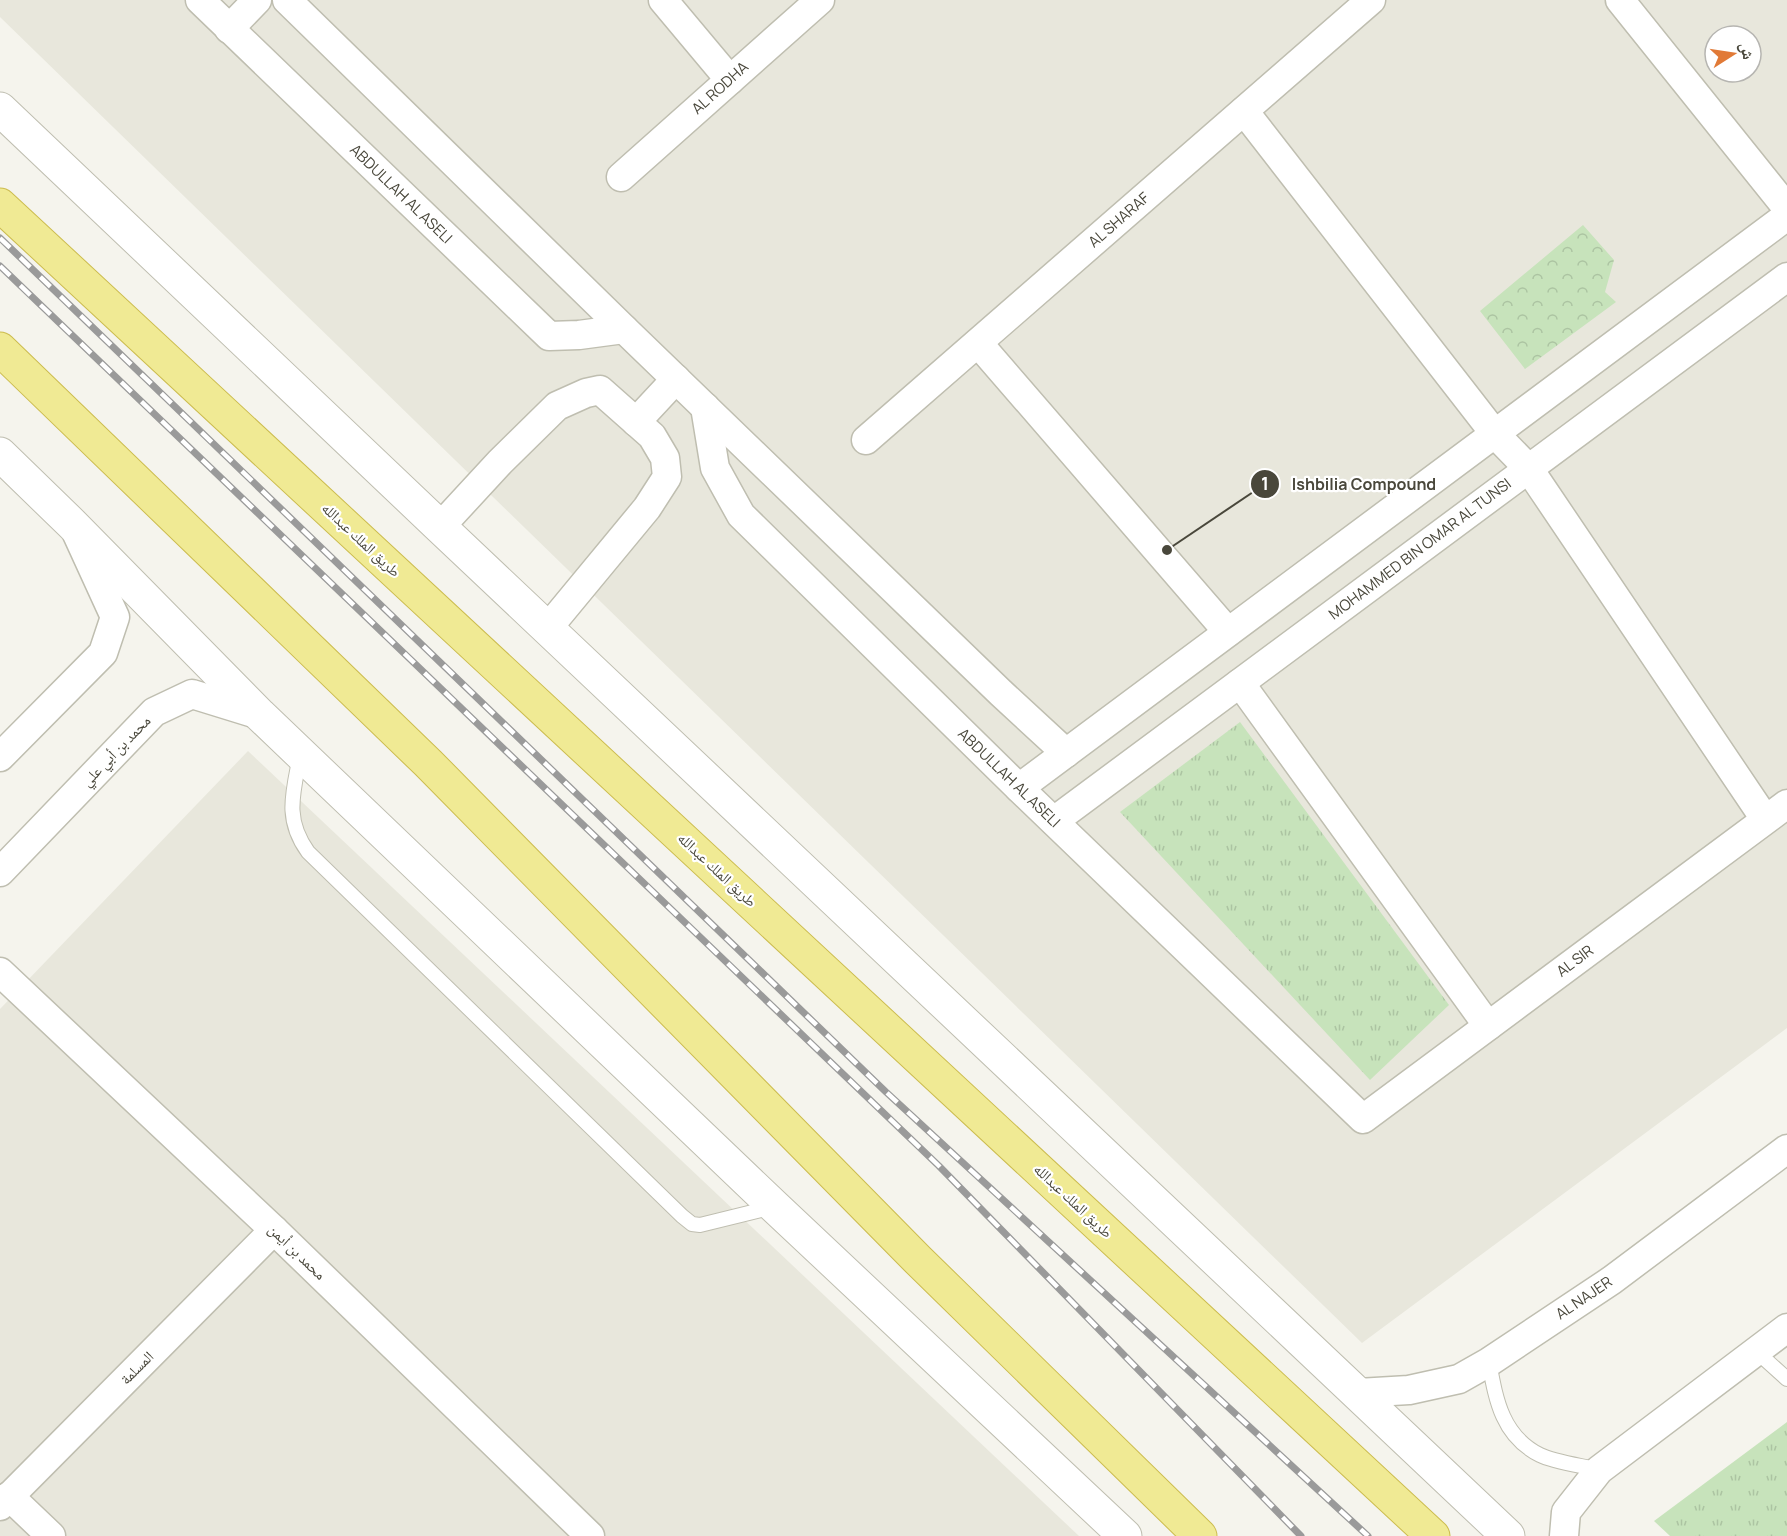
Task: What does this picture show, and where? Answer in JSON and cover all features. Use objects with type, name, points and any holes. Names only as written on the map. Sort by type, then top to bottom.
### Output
[{"type":"highway","name":"طريق الملك عبدالله","points":[[0,205],[1433,1536]]},
{"type":"highway","points":[[0,349],[429,763],[918,1260],[1200,1536]]},
{"type":"street","name":"ABDULLAH AL ASELI","points":[[200,0],[549,336],[624,329]]},
{"type":"street","points":[[230,29],[257,0]]},
{"type":"street","points":[[287,0],[624,329],[1066,753]]},
{"type":"street","points":[[663,0],[730,80]]},
{"type":"street","name":"AL RODHA","points":[[621,177],[820,0]]},
{"type":"street","name":"AL SHARAF","points":[[866,440],[1371,0]]},
{"type":"street","points":[[1620,0],[1787,207]]},
{"type":"street","points":[[0,109],[1508,1536]]},
{"type":"street","points":[[1244,111],[1495,434],[1529,469],[1776,812]]},
{"type":"street","points":[[1019,788],[1787,216]]},
{"type":"street","name":"MOHAMMED BIN OMAR AL TUNSI","points":[[1053,821],[1787,277]]},
{"type":"street","points":[[978,343],[1228,632]]},
{"type":"street","points":[[636,422],[676,379]]},
{"type":"street","points":[[440,527],[500,462],[557,406],[586,393],[600,390],[652,436],[665,458],[668,477],[647,508],[547,629]]},
{"type":"street","name":"ABDULLAH AL ASELI","points":[[705,407],[715,468],[741,515],[1019,788],[1363,1119]]},
{"type":"street","points":[[0,454],[260,716],[775,1207],[1125,1536]]},
{"type":"street","points":[[0,757],[102,653],[115,618],[72,524]]},
{"type":"street","points":[[1240,683],[1488,1026]]},
{"type":"street","name":"محمد بن أبي علي","points":[[0,872],[154,712],[192,694],[260,716]]},
{"type":"street","name":"AL SIR","points":[[1363,1119],[1776,812]]},
{"type":"street","name":"محمد بن أيمن","points":[[0,972],[274,1230],[590,1536]]},
{"type":"street","name":"AL NAJER","points":[[1358,1393],[1409,1390],[1459,1379],[1489,1362],[1612,1280],[1787,1149]]},
{"type":"street","name":"المسلمة","points":[[5,1501],[274,1230]]},
{"type":"street","points":[[1564,1536],[1566,1512],[1599,1470],[1787,1328]]},
{"type":"street","points":[[5,1501],[51,1536]]},
{"type":"lane","points":[[300,754],[291,801],[292,814],[294,827],[308,852],[682,1216],[692,1224],[700,1225],[775,1207]]},
{"type":"lane","points":[[1756,1351],[1787,1379]]},
{"type":"lane","points":[[1489,1362],[1496,1398],[1504,1421],[1519,1441],[1541,1456],[1599,1470]]},
{"type":"shaded area","points":[[0,0],[1787,0],[1787,1028],[1362,1343],[0,17]]},
{"type":"shaded area","points":[[248,751],[1079,1536],[0,1536],[0,1009]]},
{"type":"green space","points":[[1583,225],[1614,260],[1605,292],[1616,302],[1525,369],[1480,311]]},
{"type":"green space","points":[[1240,722],[1449,1005],[1370,1080],[1120,812]]},
{"type":"green space","points":[[1787,1422],[1787,1536],[1670,1536],[1654,1521]]},
{"type":"railway","points":[[0,238],[886,1092],[1368,1536]]},
{"type":"railway","points":[[0,266],[939,1166],[1301,1536]]},
{"type":"place","name":"Ishbilia Compound","points":[[1167,550]]}]
